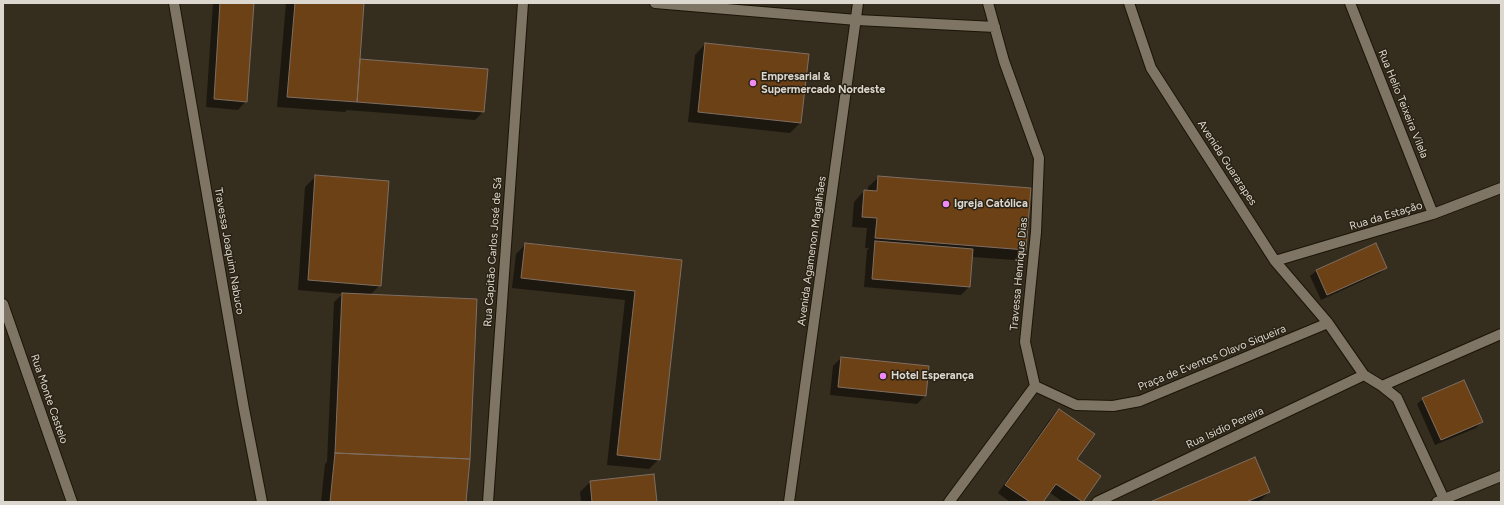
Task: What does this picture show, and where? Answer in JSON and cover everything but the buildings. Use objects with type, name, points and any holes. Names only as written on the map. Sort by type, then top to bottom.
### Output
[{"type":"street","name":"Travessa Joaquim Nabuco","points":[[174,3],[243,402],[262,502]]},
{"type":"street","name":"Rua Capitão Carlos José de Sá","points":[[488,502],[523,3]]},
{"type":"street","points":[[655,3],[857,20],[995,27]]},
{"type":"street","name":"Avenida Agamenon Magalhães","points":[[789,502],[857,20],[858,3]]},
{"type":"street","name":"Travessa Henrique Dias","points":[[988,3],[1006,68],[1039,158],[1036,232],[1025,342],[1035,386]]},
{"type":"street","name":"Avenida Guararapes","points":[[1129,3],[1151,68],[1275,261],[1328,323],[1364,375]]},
{"type":"street","name":"Rua Helio Teixeira Vilela","points":[[1350,3],[1433,214]]},
{"type":"street","name":"Rua da Estação","points":[[1275,261],[1433,214],[1501,188]]},
{"type":"street","name":"Rua Monte Castelo","points":[[3,304],[72,502]]},
{"type":"street","name":"Praça de Eventos Olavo Siqueira","points":[[1035,386],[1076,405],[1113,406],[1140,401],[1328,323]]},
{"type":"street","points":[[1382,386],[1501,334]]},
{"type":"street","points":[[1364,375],[1382,386],[1397,398],[1440,500],[1501,476]]},
{"type":"street","name":"Rua Isidio Pereira","points":[[1097,502],[1364,375]]},
{"type":"street","points":[[949,502],[1035,386]]},
{"type":"place","name":"Empresarial & Supermercado Nordeste","points":[[753,83]]},
{"type":"place","name":"Igreja Católica","points":[[946,204]]},
{"type":"place","name":"Hotel Esperança","points":[[883,376]]}]
